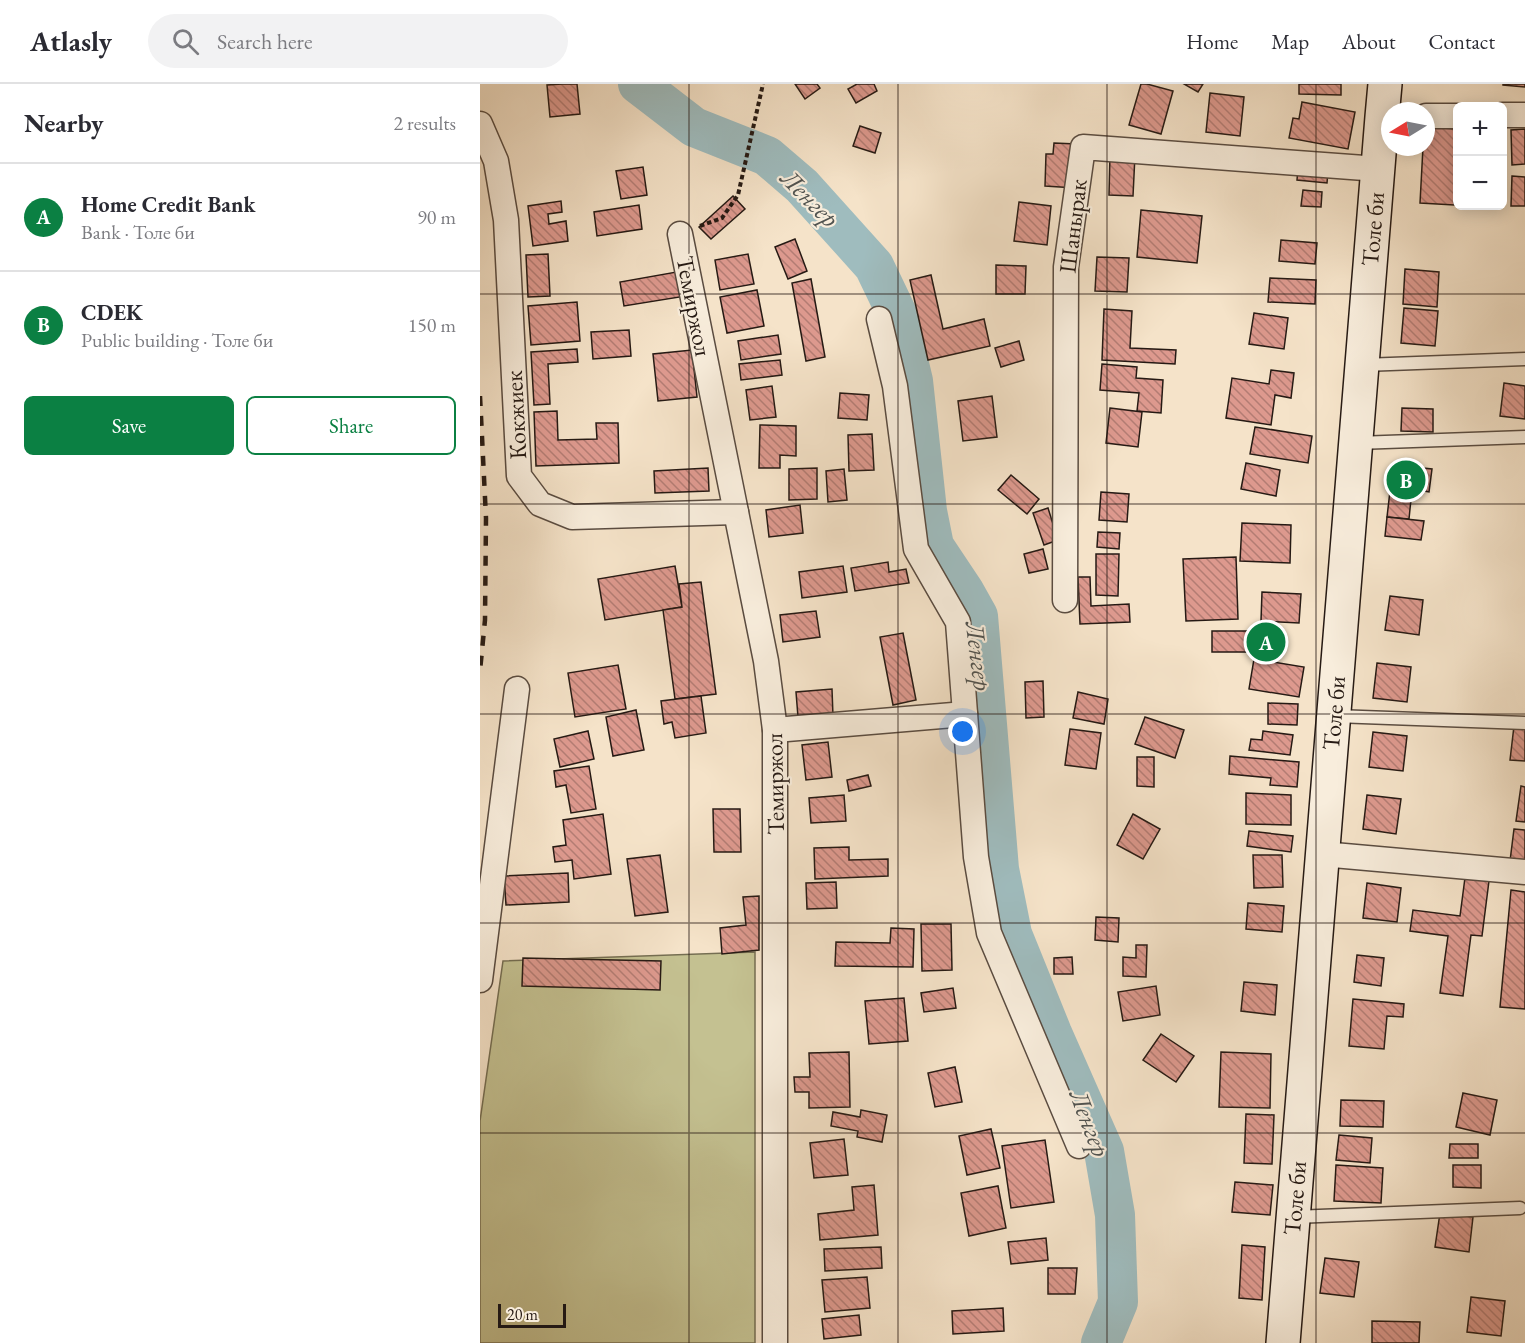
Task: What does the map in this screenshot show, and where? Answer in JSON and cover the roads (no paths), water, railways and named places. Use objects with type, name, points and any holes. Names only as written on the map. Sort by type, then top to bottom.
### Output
[{"type":"main road","name":"Толе би","points":[[1385,84],[1386,102]]},
{"type":"main road","name":"Толе би","points":[[1283,1343],[1355,443],[1381,150]]},
{"type":"street","points":[[1507,115],[1525,115]]},
{"type":"street","points":[[1435,116],[1453,116]]},
{"type":"street","name":"Кокжиек","points":[[480,124],[496,161],[506,219],[519,476],[540,504],[572,517],[736,512]]},
{"type":"street","name":"Шанырак","points":[[1065,600],[1066,267],[1083,147],[1378,170]]},
{"type":"street","name":"Темиржол","points":[[680,234],[766,661],[775,730],[775,1343]]},
{"type":"street","points":[[879,319],[895,386],[916,549],[958,622],[976,857],[989,933],[1079,1146]]},
{"type":"street","points":[[480,980],[517,689]]},
{"type":"street","points":[[775,730],[965,714]]},
{"type":"street","points":[[1322,854],[1525,872]]},
{"type":"lane","points":[[1362,365],[1525,359]]},
{"type":"lane","points":[[1355,443],[1525,437]]},
{"type":"lane","points":[[1333,716],[1525,723]]},
{"type":"lane","points":[[1293,1217],[1520,1208]]},
{"type":"waterway","name":"Ленгер","points":[[638,84],[694,127],[767,156],[802,186],[874,266],[897,314],[913,381],[927,511],[934,546],[978,616],[999,869],[1012,934],[1052,1033],[1104,1151],[1115,1215],[1118,1302],[1101,1343]]},
{"type":"railway","points":[[480,396],[486,518],[485,620],[480,671]]},
{"type":"place","name":"CDEK","points":[[1406,480]]},
{"type":"place","name":"Home Credit Bank","points":[[1266,642]]}]
